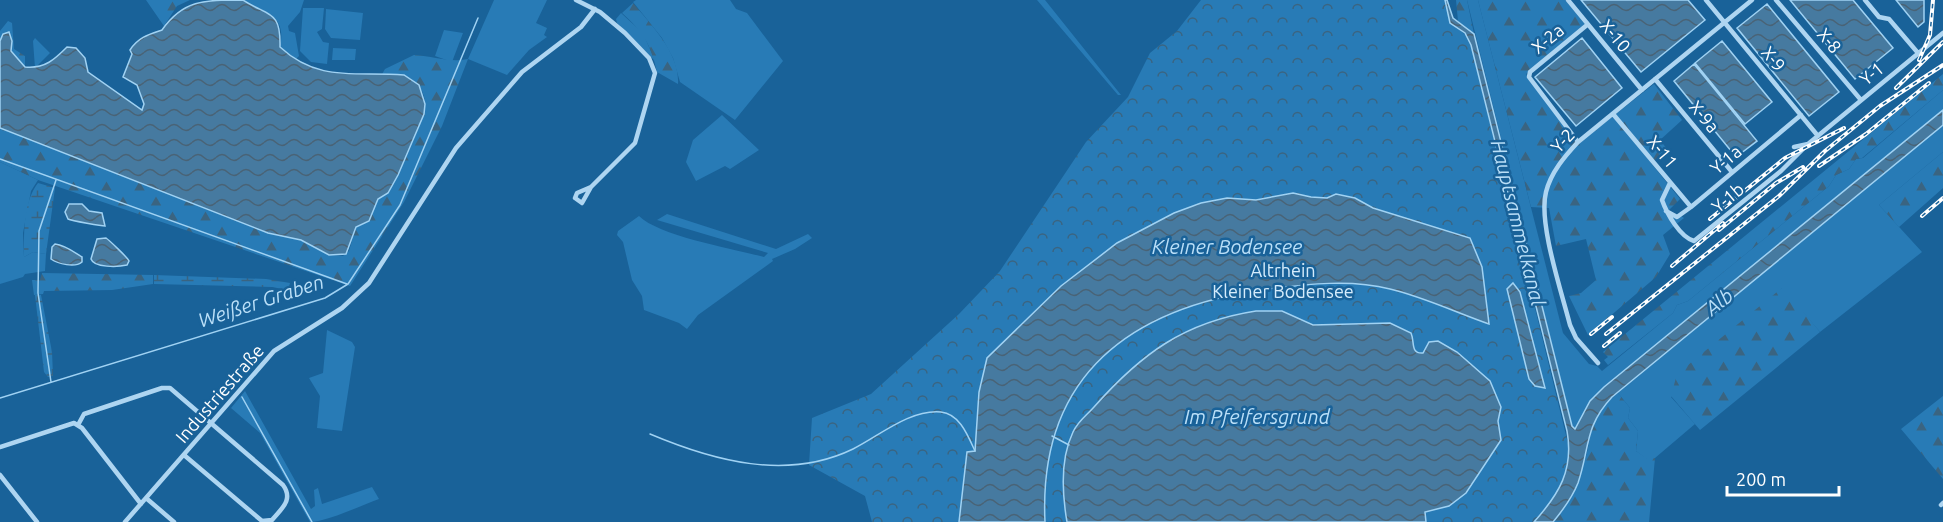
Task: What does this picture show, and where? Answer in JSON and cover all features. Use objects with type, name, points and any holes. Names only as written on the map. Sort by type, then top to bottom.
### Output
[{"type":"street","points":[[576,0],[595,9],[636,42],[651,61],[655,74],[636,141],[591,187]]},
{"type":"street","name":"X-10","points":[[1568,0],[1642,90]]},
{"type":"street","name":"X-9","points":[[1706,0],[1818,136]]},
{"type":"street","name":"Y-2","points":[[1598,363],[1576,338],[1570,325],[1544,214],[1546,193],[1552,176],[1563,158],[1578,142],[1752,0]]},
{"type":"street","name":"X-8","points":[[1776,0],[1861,100]]},
{"type":"street","points":[[1865,0],[1878,16],[1889,19],[1918,53]]},
{"type":"street","name":"Industriestraße","points":[[125,522],[274,351],[342,308],[369,283],[456,148],[534,60],[586,22],[595,9]]},
{"type":"street","name":"X-2a","points":[[1578,142],[1528,77],[1530,72],[1587,25]]},
{"type":"street","name":"Y-1","points":[[1818,136],[1943,33]]},
{"type":"street","name":"X-9a","points":[[1656,79],[1732,172]]},
{"type":"street","name":"X-11","points":[[1613,114],[1691,207]]},
{"type":"street","name":"Y-1a","points":[[1691,207],[1802,115]]},
{"type":"street","name":"Y-1b","points":[[1666,211],[1688,239],[1697,240],[1781,171],[1818,136]]},
{"type":"street","name":"Y-1b","points":[[1794,147],[1808,144]]},
{"type":"street","points":[[1670,183],[1662,200],[1666,211],[1677,217],[1691,207]]},
{"type":"street","points":[[78,425],[84,414],[166,387],[173,390],[287,490],[288,500],[272,520],[262,520],[184,455]]},
{"type":"street","points":[[0,447],[74,423],[78,425],[141,504]]},
{"type":"street","points":[[0,475],[37,522]]},
{"type":"street","points":[[146,498],[174,522]]},
{"type":"green space","points":[[146,0],[190,0],[177,6],[164,26]]},
{"type":"green space","points":[[244,0],[304,0],[300,12],[288,26],[289,31],[295,33],[299,56],[296,59],[280,47],[281,36],[277,21]]},
{"type":"green space","points":[[494,0],[547,0],[536,23],[547,28],[544,35],[547,37],[529,50],[507,75],[468,59]]},
{"type":"green space","points":[[636,0],[730,0],[736,9],[747,13],[783,61],[735,120],[680,82],[673,58],[662,38],[633,2]]},
{"type":"green space","points":[[1037,0],[1045,0],[1121,95],[1118,95]]},
{"type":"green space","name":"Altrhein Kleiner Bodensee","points":[[1201,0],[1445,0],[1451,22],[1469,38],[1572,460],[1585,462],[1571,501],[1554,522],[872,522],[865,496],[809,465],[812,418],[871,394],[959,314],[1000,271],[1086,142],[1128,97],[1150,53],[1177,31]]},
{"type":"green space","points":[[1456,0],[1467,0],[1474,34],[1458,21]]},
{"type":"green space","points":[[1467,0],[1478,0],[1563,333],[1589,364],[1597,366],[1602,371],[1673,313],[1677,305],[1688,301],[1829,186],[1836,175],[1849,169],[1856,159],[1863,158],[1943,90],[1943,110],[1604,387],[1575,429],[1572,426]]},
{"type":"green space","points":[[1478,0],[1565,0],[1585,24],[1526,74],[1579,143],[1654,84],[1682,120],[1660,140],[1667,149],[1651,163],[1680,199],[1669,210],[1676,218],[1681,216],[1684,218],[1663,235],[1670,254],[1656,277],[1588,335],[1569,296],[1581,293],[1596,280],[1586,239],[1556,246],[1549,208],[1531,207]]},
{"type":"green space","points":[[633,3],[663,40],[674,61],[678,84],[657,72],[645,39],[622,13]]},
{"type":"green space","points":[[303,8],[324,8],[322,29],[317,32],[323,42],[329,43],[327,64],[311,62],[300,51]]},
{"type":"green space","points":[[326,9],[363,13],[360,40],[331,38],[325,29]]},
{"type":"green space","points":[[621,13],[643,33],[655,61],[617,23],[616,19]]},
{"type":"green space","points":[[8,21],[12,23],[14,49],[25,56],[25,67],[11,51],[12,41],[3,37],[0,41],[0,31]]},
{"type":"green space","points":[[444,30],[463,33],[452,62],[435,56]]},
{"type":"green space","points":[[35,38],[50,53],[35,68],[33,41]]},
{"type":"green space","points":[[333,48],[356,49],[355,60],[332,60]]},
{"type":"green space","points":[[414,55],[448,60],[468,59],[442,126],[404,202],[350,286],[38,180],[0,162],[0,128],[268,233],[301,240],[329,255],[343,256],[349,251],[356,227],[363,221],[376,201],[392,187],[416,135],[424,111],[424,95],[418,85],[408,77],[381,76],[385,69]]},
{"type":"green space","points":[[1943,74],[1943,90],[1862,158],[1856,159],[1849,169],[1836,175],[1829,186],[1688,301],[1677,305],[1673,313],[1608,365],[1604,360],[1608,357],[1603,352]]},
{"type":"green space","points":[[722,115],[759,150],[730,169],[725,166],[696,181],[686,162],[693,140]]},
{"type":"green space","points":[[1943,125],[1943,152],[1879,205],[1922,252],[1820,332],[1782,288],[1671,397],[1695,424],[1649,461],[1636,451],[1638,431],[1628,418],[1630,408],[1618,393]]},
{"type":"green space","points":[[1943,152],[1943,188],[1899,227],[1879,205]]},
{"type":"green space","points":[[0,162],[38,180],[31,191],[23,233],[24,257],[33,252],[46,254],[45,271],[25,274],[23,277],[0,284]]},
{"type":"green space","points":[[38,183],[55,188],[46,254],[33,252],[24,257],[24,228],[27,209],[29,199]]},
{"type":"green space","points":[[667,214],[776,249],[808,234],[812,238],[795,249],[772,259],[773,261],[698,315],[687,329],[679,323],[644,310],[642,296],[632,280],[623,242],[617,235],[618,231],[639,216],[679,236],[764,257],[768,253],[657,220]]},
{"type":"green space","points":[[42,273],[153,275],[153,284],[112,290],[44,291],[43,294],[34,295],[32,280],[40,280]]},
{"type":"green space","points":[[154,275],[266,279],[290,283],[288,290],[272,287],[154,284]]},
{"type":"green space","points":[[1783,287],[1820,332],[1700,430],[1671,396],[1677,374]]},
{"type":"green space","points":[[35,295],[41,295],[52,352],[53,376],[48,377],[44,372]]},
{"type":"green space","points":[[327,330],[352,342],[355,347],[342,431],[317,428],[320,396],[309,378],[323,373]]},
{"type":"green space","points":[[245,391],[311,509],[315,506],[314,490],[318,488],[322,504],[372,487],[379,499],[334,517],[310,522],[260,433],[231,408]]},
{"type":"green space","points":[[1618,393],[1630,408],[1628,418],[1638,431],[1636,451],[1649,460],[1655,458],[1649,522],[1553,522],[1585,460],[1594,422],[1607,403]]},
{"type":"green space","points":[[1943,396],[1943,479],[1901,429]]},
{"type":"water","points":[[216,0],[243,0],[276,20],[280,47],[309,66],[339,73],[404,75],[419,85],[425,104],[424,114],[398,175],[388,193],[378,199],[369,221],[356,227],[346,254],[329,255],[301,240],[268,233],[0,128],[0,41],[3,34],[9,32],[12,41],[11,51],[25,67],[44,65],[67,47],[76,48],[85,58],[88,72],[142,110],[144,104],[137,85],[123,77],[133,46],[144,37],[162,30],[186,7]]},
{"type":"water","points":[[1445,0],[1447,0],[1453,18],[1474,34],[1572,426],[1575,429],[1590,401],[1604,387],[1943,110],[1943,125],[1612,397],[1592,428],[1576,488],[1553,522],[1534,522],[1551,501],[1566,470],[1569,445],[1567,431],[1471,45],[1465,33],[1450,23]]},
{"type":"water","points":[[1581,0],[1688,0],[1705,20],[1641,72]]},
{"type":"water","points":[[1790,0],[1853,0],[1893,48],[1855,79]]},
{"type":"water","points":[[1896,0],[1924,0],[1924,22],[1918,27]]},
{"type":"water","points":[[1767,4],[1839,92],[1809,116],[1737,28]]},
{"type":"water","points":[[1582,38],[1622,88],[1576,126],[1535,77]]},
{"type":"water","points":[[1722,41],[1772,102],[1745,124],[1695,63]]},
{"type":"water","points":[[1694,64],[1757,141],[1736,157],[1674,81]]},
{"type":"water","name":"Kleiner Bodensee","points":[[1293,193],[1311,197],[1327,198],[1336,194],[1355,198],[1373,208],[1470,238],[1482,267],[1489,324],[1403,292],[1345,283],[1268,289],[1219,298],[1175,312],[1136,332],[1103,357],[1077,388],[1058,426],[1047,470],[1045,522],[959,522],[967,452],[975,451],[979,392],[987,358],[1061,286],[1117,243],[1174,213],[1201,203],[1227,198],[1256,200]]},
{"type":"water","points":[[69,204],[82,204],[89,211],[102,213],[105,226],[68,219],[65,212]]},
{"type":"water","points":[[106,238],[128,259],[127,265],[107,266],[93,262],[91,259],[97,239]]},
{"type":"water","points":[[55,244],[66,247],[82,257],[82,262],[66,265],[51,259],[52,247]]},
{"type":"water","points":[[1513,283],[1520,292],[1545,388],[1535,386],[1529,379],[1507,289]]},
{"type":"water","name":"Im Pfeifersgrund","points":[[1256,311],[1282,311],[1313,325],[1390,323],[1411,333],[1416,352],[1423,353],[1429,342],[1438,341],[1457,352],[1490,381],[1501,407],[1498,421],[1501,440],[1466,493],[1449,506],[1425,512],[1426,522],[1067,522],[1063,488],[1064,465],[1069,442],[1080,421],[1129,371],[1166,343],[1207,323]]},
{"type":"waterway","name":"Weißer Graben","points":[[0,398],[325,298],[348,284],[400,205],[478,18]]},
{"type":"waterway","points":[[0,159],[347,284]]},
{"type":"waterway","points":[[51,382],[38,293],[39,231],[56,180]]},
{"type":"waterway","points":[[242,397],[312,522]]},
{"type":"waterway","points":[[650,434],[674,444],[725,459],[751,464],[802,464],[828,459],[853,449],[906,419],[929,412],[941,412],[958,421],[975,451]]},
{"type":"waterway","points":[[1052,436],[1069,445]]},
{"type":"railway","points":[[1919,60],[1930,35],[1933,0]]},
{"type":"railway","points":[[1896,88],[1943,42]]},
{"type":"railway","points":[[1606,334],[1779,196],[1825,151],[1880,106],[1943,65]]},
{"type":"railway","points":[[1819,166],[1866,134],[1929,83]]},
{"type":"railway","points":[[1710,219],[1785,158],[1844,128]]},
{"type":"railway","points":[[1719,230],[1776,183],[1803,167]]},
{"type":"railway","points":[[1922,216],[1943,198]]},
{"type":"railway","points":[[1672,266],[1723,223]]},
{"type":"railway","points":[[1591,334],[1612,317]]},
{"type":"railway","points":[[1604,346],[1620,333]]},
{"type":"water label","name":"Hauptsammelkanal","points":[[1518,223]]},
{"type":"water label","name":"Alb","points":[[1719,302]]}]
